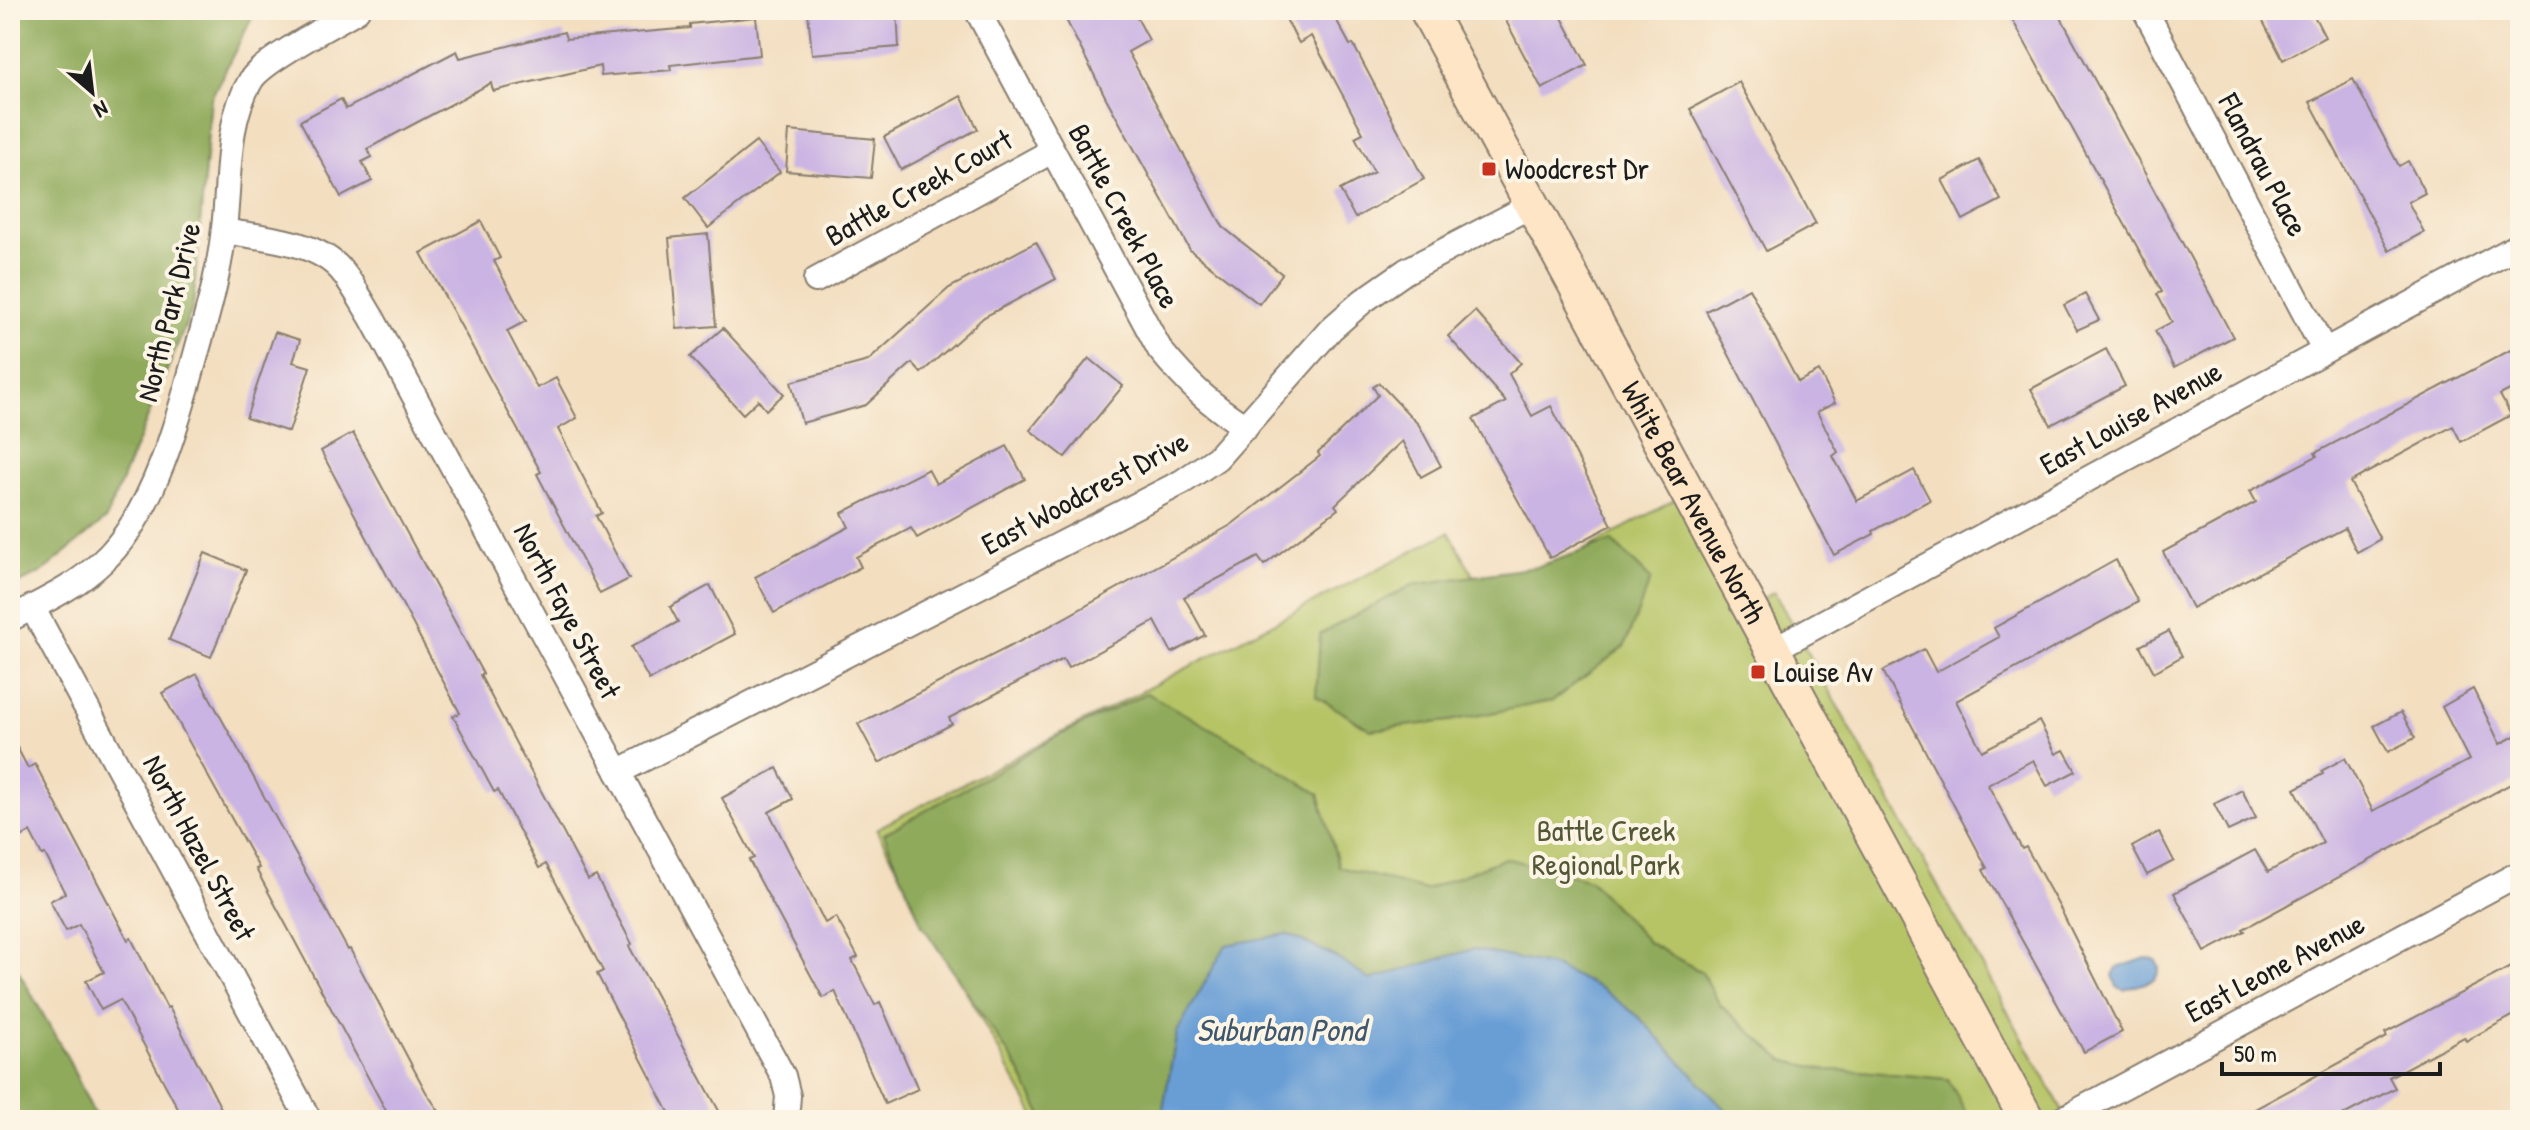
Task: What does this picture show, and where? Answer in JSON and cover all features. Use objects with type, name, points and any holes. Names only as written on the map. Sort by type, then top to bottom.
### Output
[{"type":"street","name":"North Park Drive","points":[[10,619],[76,584],[104,560],[132,528],[152,488],[185,394],[214,290],[241,100],[253,76],[270,62],[357,10]]},
{"type":"street","name":"Battle Creek Place","points":[[977,10],[1160,350],[1187,383],[1219,410],[1246,427]]},
{"type":"street","name":"White Bear Avenue North","points":[[1427,10],[2027,1120]]},
{"type":"street","name":"Flandrau Place","points":[[2145,10],[2324,350]]},
{"type":"street","name":"Battle Creek Court","points":[[816,280],[1052,151]]},
{"type":"street","name":"East Woodcrest Drive","points":[[618,772],[1182,482],[1217,458],[1331,329],[1363,301],[1406,271],[1534,204]]},
{"type":"street","name":"North Faye Street","points":[[224,231],[300,246],[329,258],[342,271],[372,318],[783,1076],[787,1108]]},
{"type":"street","name":"East Louise Avenue","points":[[1774,649],[2520,245]]},
{"type":"street","name":"North Hazel Street","points":[[32,607],[309,1120]]},
{"type":"street","name":"East Leone Avenue","points":[[2061,1120],[2520,873]]},
{"type":"green space","points":[[10,10],[256,10],[211,98],[193,307],[106,519],[42,572],[10,588]]},
{"type":"green space","name":"Battle Creek Regional Park","points":[[1683,495],[1747,607],[1774,592],[2068,1120],[1037,1120],[876,829],[1449,532],[1489,603]]},
{"type":"green space","points":[[1612,541],[1651,579],[1624,647],[1552,701],[1450,721],[1371,730],[1316,696],[1320,634],[1412,585],[1536,567]]},
{"type":"green space","points":[[1147,693],[1237,743],[1319,794],[1339,867],[1425,890],[1505,858],[1590,880],[1649,943],[1702,972],[1720,1005],[1783,1060],[1827,1070],[1948,1079],[1970,1120],[1735,1120],[1639,1017],[1602,989],[1556,967],[1473,949],[1370,980],[1332,955],[1287,934],[1177,1032],[1161,1120],[1044,1120],[1018,1068],[922,925],[884,834],[1060,735]]},
{"type":"green space","points":[[10,956],[66,1055],[97,1120],[10,1120]]},
{"type":"water","name":"Suburban Pond","points":[[1287,934],[1332,955],[1370,980],[1473,949],[1556,967],[1602,989],[1639,1017],[1735,1120],[1161,1120],[1177,1032],[1226,945]]},
{"type":"water","points":[[2146,958],[2154,959],[2158,964],[2159,972],[2155,980],[2124,990],[2117,987],[2113,975],[2117,968]]},
{"type":"building","points":[[897,10],[899,47],[812,54],[808,12]]},
{"type":"building","points":[[1061,10],[1133,10],[1149,40],[1128,52],[1223,227],[1282,274],[1259,304],[1190,250]]},
{"type":"building","points":[[1281,10],[1331,10],[1350,45],[1353,44],[1424,179],[1355,218],[1340,190],[1374,172],[1355,137],[1363,133],[1311,36],[1299,43]]},
{"type":"building","points":[[1527,10],[1558,10],[1587,65],[1542,89],[1506,21]]},
{"type":"building","points":[[2007,10],[2057,10],[2233,337],[2174,368],[2155,331],[2172,322],[2157,294],[2162,292]]},
{"type":"building","points":[[2257,10],[2311,10],[2325,37],[2283,60]]},
{"type":"building","points":[[756,17],[760,55],[670,65],[671,70],[601,76],[600,66],[493,91],[491,83],[367,149],[372,157],[362,162],[372,181],[341,197],[300,121],[341,99],[346,109],[457,51],[460,58],[564,32],[566,39],[690,28],[690,24]]},
{"type":"building","points":[[2353,79],[2399,166],[2408,161],[2425,193],[2408,202],[2424,232],[2389,251],[2310,102]]},
{"type":"building","points":[[1739,82],[1816,224],[1766,251],[1690,109]]},
{"type":"building","points":[[961,96],[978,129],[901,170],[884,137]]},
{"type":"building","points":[[789,131],[875,139],[871,178],[786,171]]},
{"type":"building","points":[[756,142],[780,172],[708,228],[685,198]]},
{"type":"building","points":[[1979,160],[2001,200],[1963,220],[1942,180]]},
{"type":"building","points":[[481,221],[500,258],[494,261],[526,321],[507,331],[537,388],[556,378],[577,418],[558,429],[602,513],[596,516],[629,579],[600,594],[537,474],[541,472],[421,253]]},
{"type":"building","points":[[708,234],[716,326],[677,329],[669,238]]},
{"type":"building","points":[[1036,242],[1056,279],[984,317],[921,373],[912,363],[866,405],[802,423],[791,382],[868,361],[949,288]]},
{"type":"building","points":[[1749,288],[1798,382],[1819,371],[1835,403],[1817,412],[1838,452],[1833,456],[1857,501],[1914,470],[1930,500],[1834,555],[1706,311]]},
{"type":"building","points":[[2085,294],[2099,320],[2077,330],[2064,305]]},
{"type":"building","points":[[1475,311],[1521,363],[1509,374],[1532,416],[1551,406],[1612,525],[1550,558],[1473,419],[1506,402],[1448,336]]},
{"type":"building","points":[[723,328],[784,394],[766,410],[758,400],[743,414],[690,357]]},
{"type":"building","points":[[275,332],[300,340],[293,362],[310,367],[289,432],[246,418]]},
{"type":"building","points":[[2520,345],[2520,385],[2500,395],[2511,415],[2461,442],[2453,426],[2350,482],[2380,539],[2357,552],[2345,528],[2192,608],[2163,552],[2256,502],[2250,491],[2317,456],[2315,453]]},
{"type":"building","points":[[2106,349],[2125,386],[2051,425],[2031,389]]},
{"type":"building","points":[[1089,358],[1123,386],[1065,457],[1030,430]]},
{"type":"building","points":[[1379,383],[1419,425],[1441,466],[1421,477],[1402,441],[1335,505],[1338,509],[1264,565],[1258,557],[1184,597],[1205,635],[1172,653],[1155,621],[1068,668],[1063,659],[949,718],[952,724],[879,763],[858,724],[1046,628],[1231,525],[1320,456],[1318,453],[1378,395],[1373,387]]},
{"type":"building","points":[[353,433],[483,674],[480,675],[588,880],[596,876],[632,944],[629,946],[724,1120],[673,1120],[597,974],[603,971],[546,864],[539,868],[498,790],[494,792],[453,716],[460,713],[321,451]]},
{"type":"building","points":[[1007,446],[1025,479],[917,538],[911,528],[856,557],[861,567],[774,613],[755,577],[849,527],[842,513],[928,469],[936,484]]},
{"type":"building","points":[[205,553],[246,570],[211,657],[169,640]]},
{"type":"building","points":[[2116,560],[2138,602],[1956,701],[1982,751],[2039,721],[2056,754],[2064,750],[2076,771],[2047,786],[2033,760],[1988,785],[2022,849],[2026,847],[2060,908],[2122,1032],[2084,1052],[1983,870],[1987,868],[1883,671],[1924,649],[1936,672],[1999,637],[1994,628]]},
{"type":"building","points":[[710,585],[735,634],[649,680],[631,647],[678,622],[670,607]]},
{"type":"building","points":[[2169,631],[2182,656],[2154,672],[2140,646]]},
{"type":"building","points":[[197,674],[426,1092],[445,1120],[391,1120],[256,869],[259,868],[162,693]]},
{"type":"building","points":[[2473,689],[2500,744],[2520,733],[2520,779],[2205,952],[2174,893],[2255,850],[2268,872],[2323,843],[2295,789],[2345,758],[2373,811],[2469,760],[2442,707]]},
{"type":"building","points":[[2401,712],[2415,738],[2388,752],[2374,726]]},
{"type":"building","points":[[10,734],[28,768],[35,764],[128,940],[131,938],[169,1007],[227,1120],[184,1120],[120,1000],[101,1010],[86,981],[104,972],[79,924],[66,931],[50,901],[65,893],[45,854],[42,855],[30,832],[10,843]]},
{"type":"building","points":[[777,768],[793,799],[769,812],[825,923],[836,917],[858,957],[852,960],[875,1005],[880,1002],[918,1089],[885,1104],[835,991],[823,998],[749,860],[754,858],[722,798]]},
{"type":"building","points":[[2242,790],[2256,818],[2228,831],[2214,804]]},
{"type":"building","points":[[2159,832],[2174,861],[2147,875],[2132,847]]},
{"type":"building","points":[[2520,962],[2520,1012],[2466,1041],[2464,1037],[2389,1077],[2395,1088],[2334,1120],[2235,1120],[2387,1037],[2385,1033]]},
{"type":"place","name":"Woodcrest Dr","points":[[1489,169]]},
{"type":"place","name":"Louise Av","points":[[1758,672]]}]
